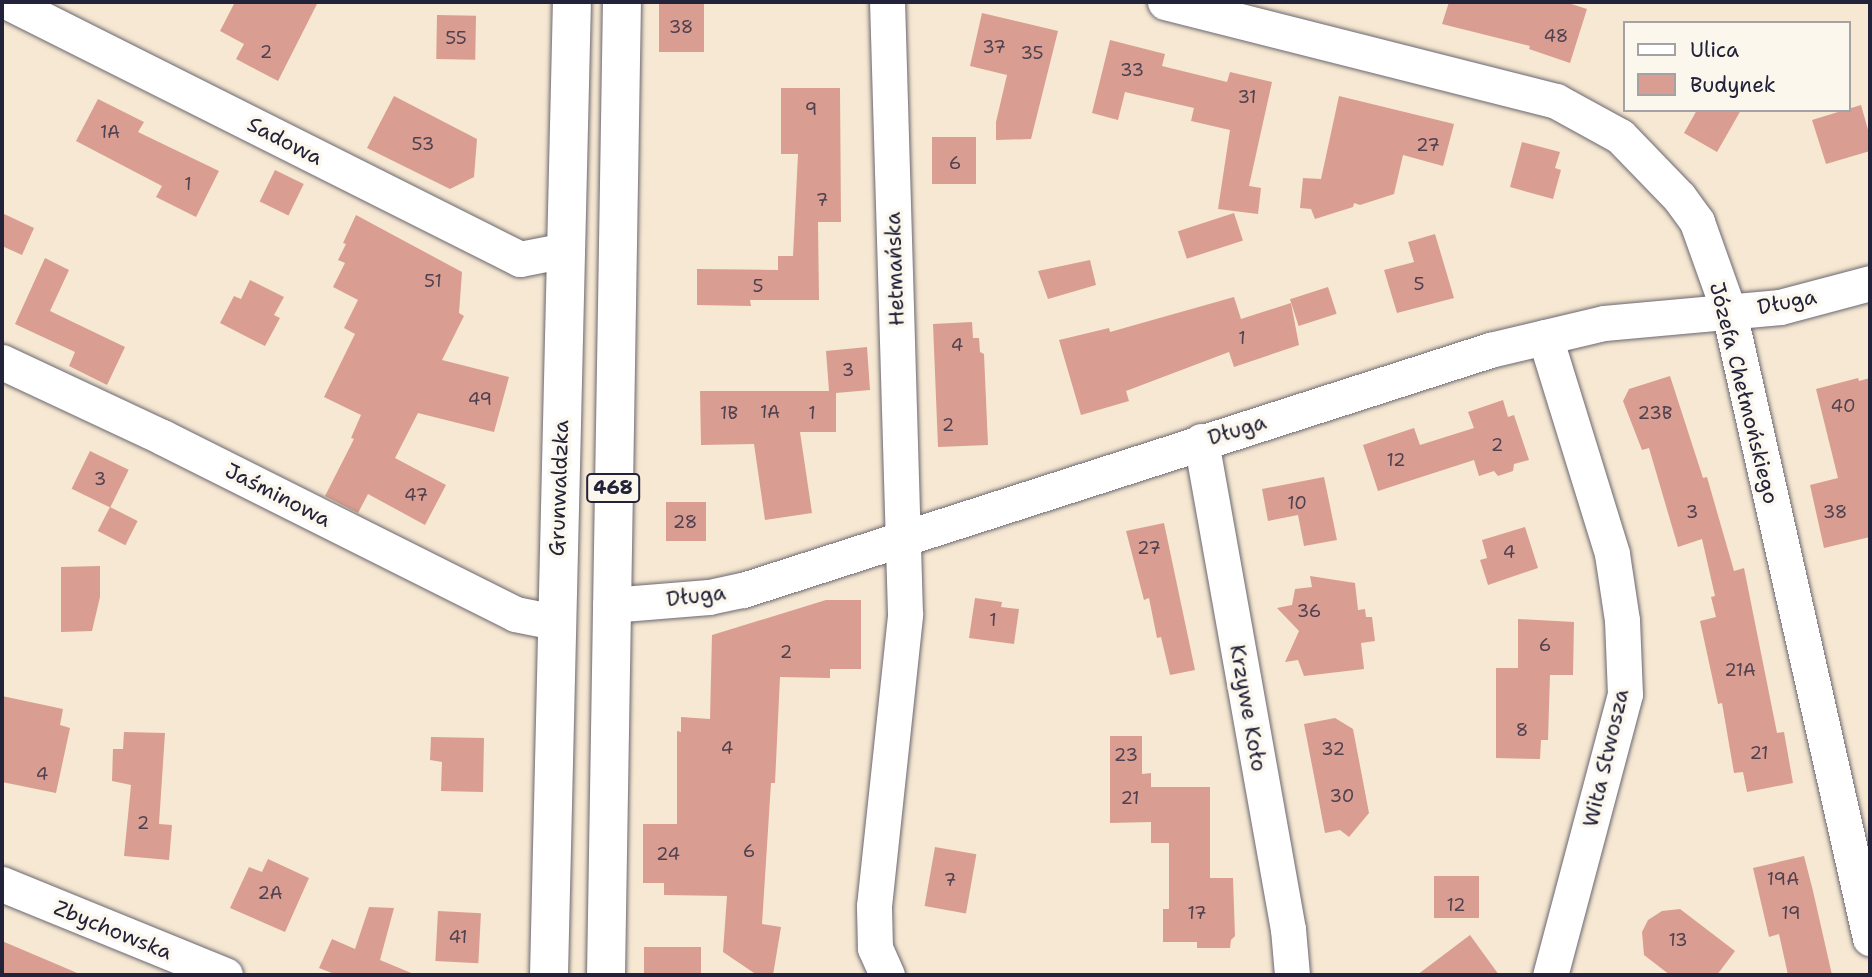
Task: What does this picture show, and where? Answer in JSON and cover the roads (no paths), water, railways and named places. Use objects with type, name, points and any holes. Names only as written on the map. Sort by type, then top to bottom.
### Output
[{"type":"main road","name":"Grunwaldzka","points":[[549,975],[555,622],[572,2]]},
{"type":"main road","name":"468","points":[[606,975],[622,2]]},
{"type":"street","name":"Sadowa","points":[[8,2],[520,259],[566,250]]},
{"type":"street","name":"Hetmańska","points":[[887,2],[903,537]]},
{"type":"street","name":"Józefa Chełmońskiego","points":[[1165,2],[1556,101],[1620,136],[1679,197],[1697,222],[1729,312],[1870,938]]},
{"type":"street","name":"Długa","points":[[610,605],[709,597],[743,590],[1490,350],[1604,323],[1780,307],[1870,283]]},
{"type":"street","name":"Wita Stwosza","points":[[1545,337],[1612,554],[1622,621],[1625,694],[1550,975]]},
{"type":"street","name":"Jaśminowa","points":[[2,362],[162,437],[515,614],[555,622]]},
{"type":"street","name":"Krzywe Koło","points":[[1201,441],[1288,929],[1292,975]]},
{"type":"street","points":[[887,975],[876,948],[874,906],[905,614],[903,537]]},
{"type":"street","name":"Zbychowska","points":[[2,884],[225,975]]}]
